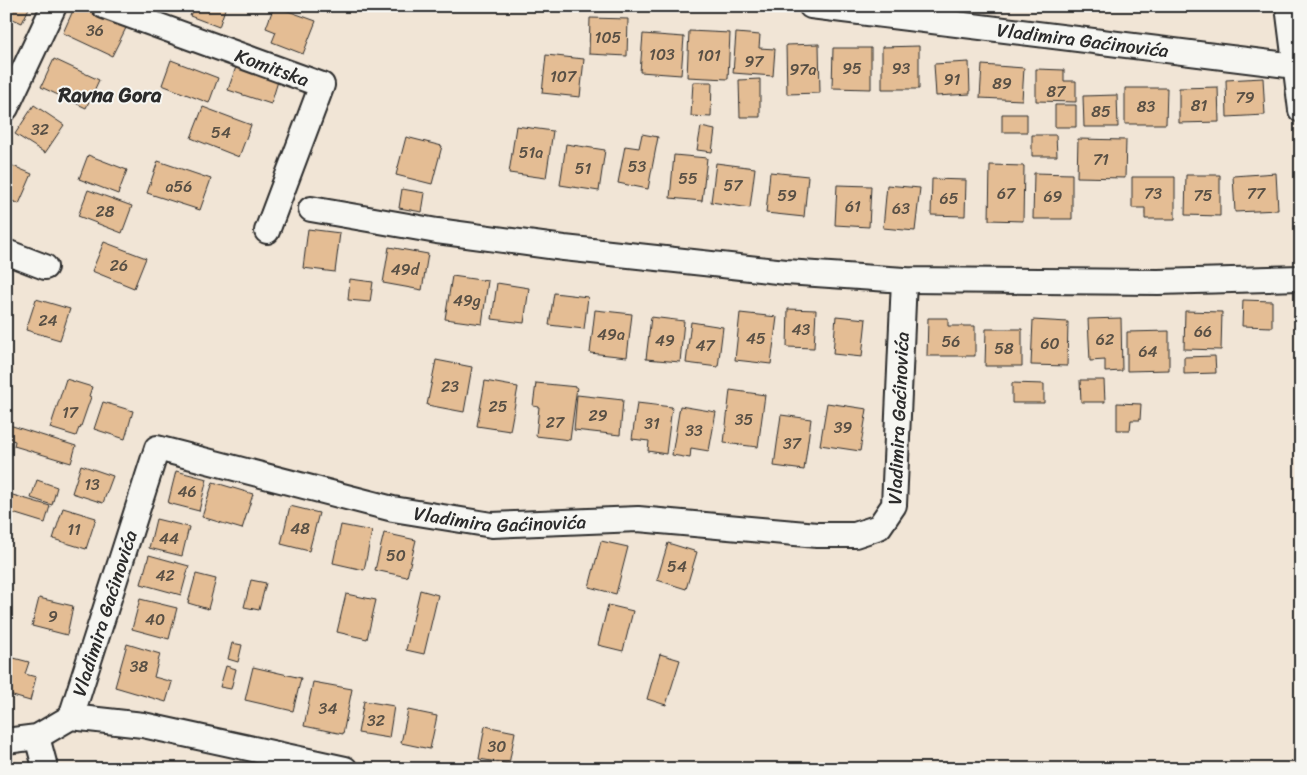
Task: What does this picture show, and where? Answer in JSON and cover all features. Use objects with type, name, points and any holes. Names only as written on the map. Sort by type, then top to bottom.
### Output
[{"type":"street","points":[[6,108],[54,6]]},
{"type":"street","name":"Komitska","points":[[104,6],[322,85],[267,231]]},
{"type":"street","name":"Vladimira Gaćinovića","points":[[811,6],[1295,66]]},
{"type":"street","points":[[1288,6],[1301,110]]},
{"type":"street","points":[[311,209],[437,231],[564,248],[786,272],[904,280],[1158,282],[1301,278]]},
{"type":"street","points":[[6,252],[45,266]]},
{"type":"street","name":"Vladimira Gaćinovića","points":[[71,716],[157,448],[393,509],[492,525],[638,519],[845,535],[855,535],[879,527],[894,505],[904,280]]},
{"type":"street","name":"Vladimira Gaćinovića","points":[[6,741],[37,737],[71,716],[143,725],[246,758],[345,769]]},
{"type":"street","points":[[37,737],[44,763],[43,769]]},
{"type":"building","points":[[6,6],[30,6],[22,23],[6,16]]},
{"type":"building","points":[[75,6],[84,6],[127,26],[112,56],[63,33]]},
{"type":"building","points":[[194,6],[226,6],[219,27],[190,16]]},
{"type":"building","points":[[274,6],[316,21],[303,54],[272,42],[276,32],[266,28]]},
{"type":"building","points":[[590,18],[628,19],[627,56],[589,54]]},
{"type":"building","points":[[689,31],[730,33],[728,79],[687,77]]},
{"type":"building","points":[[736,33],[760,35],[759,48],[775,49],[773,76],[733,73]]},
{"type":"building","points":[[643,34],[684,37],[681,75],[640,72]]},
{"type":"building","points":[[819,44],[820,93],[787,94],[786,45]]},
{"type":"building","points":[[919,46],[919,89],[882,89],[882,47]]},
{"type":"building","points":[[833,48],[871,48],[871,89],[832,88]]},
{"type":"building","points":[[546,55],[584,59],[580,97],[542,93]]},
{"type":"building","points":[[54,59],[99,80],[86,108],[41,87]]},
{"type":"building","points":[[171,60],[218,78],[209,103],[162,85]]},
{"type":"building","points":[[969,62],[970,94],[936,96],[934,64]]},
{"type":"building","points":[[237,64],[279,78],[271,104],[228,90]]},
{"type":"building","points":[[982,65],[1024,68],[1022,100],[980,98]]},
{"type":"building","points":[[1036,69],[1064,70],[1064,81],[1076,81],[1076,102],[1036,101]]},
{"type":"building","points":[[1263,78],[1265,115],[1227,117],[1226,80]]},
{"type":"building","points":[[760,79],[760,117],[740,117],[739,80]]},
{"type":"building","points":[[693,82],[712,82],[711,117],[691,116]]},
{"type":"building","points":[[1218,87],[1219,122],[1179,123],[1179,88]]},
{"type":"building","points":[[1125,88],[1167,88],[1166,124],[1125,124]]},
{"type":"building","points":[[1117,95],[1118,127],[1084,127],[1083,96]]},
{"type":"building","points":[[34,105],[64,125],[45,153],[15,134]]},
{"type":"building","points":[[1055,105],[1076,105],[1076,127],[1055,127]]},
{"type":"building","points":[[203,107],[251,125],[239,157],[191,138]]},
{"type":"building","points":[[1002,114],[1027,114],[1027,132],[1002,132]]},
{"type":"building","points":[[516,126],[553,131],[546,178],[509,173]]},
{"type":"building","points":[[701,127],[715,130],[712,152],[697,150]]},
{"type":"building","points":[[642,134],[658,137],[648,189],[618,183],[625,146],[639,148]]},
{"type":"building","points":[[1032,135],[1056,135],[1057,156],[1032,156]]},
{"type":"building","points":[[406,137],[442,146],[432,184],[396,175]]},
{"type":"building","points":[[1078,139],[1126,140],[1125,178],[1077,177]]},
{"type":"building","points":[[566,144],[605,150],[599,191],[560,185]]},
{"type":"building","points":[[88,155],[127,170],[118,194],[79,179]]},
{"type":"building","points":[[674,155],[707,158],[702,201],[670,198]]},
{"type":"building","points":[[158,161],[211,179],[200,210],[147,193]]},
{"type":"building","points":[[6,163],[32,174],[19,204],[6,198]]},
{"type":"building","points":[[716,163],[755,168],[750,208],[711,202]]},
{"type":"building","points":[[990,165],[1024,166],[1023,221],[989,220]]},
{"type":"building","points":[[770,172],[808,176],[804,217],[766,213]]},
{"type":"building","points":[[1034,173],[1072,174],[1072,219],[1033,219]]},
{"type":"building","points":[[1276,173],[1278,210],[1235,212],[1233,176]]},
{"type":"building","points":[[1186,175],[1220,175],[1220,216],[1185,215]]},
{"type":"building","points":[[1132,177],[1175,177],[1175,219],[1145,219],[1145,208],[1132,208]]},
{"type":"building","points":[[932,179],[966,180],[965,216],[931,215]]},
{"type":"building","points":[[837,185],[871,186],[869,227],[835,225]]},
{"type":"building","points":[[887,185],[920,188],[915,231],[883,228]]},
{"type":"building","points":[[402,189],[425,193],[422,212],[399,208]]},
{"type":"building","points":[[88,190],[132,206],[122,233],[78,216]]},
{"type":"building","points":[[308,229],[340,233],[335,272],[303,268]]},
{"type":"building","points":[[104,242],[146,258],[134,288],[92,271]]},
{"type":"building","points":[[389,247],[428,254],[422,290],[383,283]]},
{"type":"building","points":[[452,276],[488,281],[482,324],[445,319]]},
{"type":"building","points":[[350,279],[373,282],[370,302],[348,300]]},
{"type":"building","points":[[497,283],[529,288],[524,323],[492,319]]},
{"type":"building","points":[[554,293],[588,297],[584,329],[549,325]]},
{"type":"building","points":[[36,299],[70,309],[60,340],[26,330]]},
{"type":"building","points":[[1243,300],[1272,301],[1272,327],[1242,326]]},
{"type":"building","points":[[788,309],[816,310],[814,348],[787,347]]},
{"type":"building","points":[[595,310],[632,314],[627,357],[590,353]]},
{"type":"building","points":[[1185,311],[1222,312],[1221,350],[1184,349]]},
{"type":"building","points":[[740,313],[777,317],[771,364],[735,360]]},
{"type":"building","points":[[836,316],[866,319],[862,357],[833,354]]},
{"type":"building","points":[[651,317],[684,321],[680,362],[646,359]]},
{"type":"building","points":[[928,318],[948,318],[948,326],[975,326],[975,356],[927,356]]},
{"type":"building","points":[[1121,318],[1122,371],[1105,372],[1105,360],[1090,361],[1088,319]]},
{"type":"building","points":[[1033,320],[1068,322],[1067,366],[1031,365]]},
{"type":"building","points":[[691,322],[723,327],[718,367],[686,363]]},
{"type":"building","points":[[986,329],[1022,329],[1022,366],[985,366]]},
{"type":"building","points":[[1169,331],[1169,370],[1127,371],[1127,332]]},
{"type":"building","points":[[1215,356],[1216,373],[1184,374],[1184,357]]},
{"type":"building","points":[[436,360],[472,367],[464,412],[427,405]]},
{"type":"building","points":[[66,379],[92,387],[89,396],[91,397],[76,436],[50,428]]},
{"type":"building","points":[[1080,380],[1104,380],[1105,402],[1081,402]]},
{"type":"building","points":[[485,381],[518,387],[510,431],[477,426]]},
{"type":"building","points":[[536,383],[577,387],[570,440],[536,436],[539,407],[533,406]]},
{"type":"building","points":[[1012,383],[1044,384],[1044,403],[1012,403]]},
{"type":"building","points":[[730,390],[765,395],[758,447],[724,443]]},
{"type":"building","points":[[577,395],[623,400],[620,435],[574,430]]},
{"type":"building","points":[[103,402],[133,411],[125,439],[94,429]]},
{"type":"building","points":[[637,403],[672,407],[666,454],[648,451],[649,441],[632,439]]},
{"type":"building","points":[[827,403],[867,409],[860,451],[820,445]]},
{"type":"building","points":[[1117,403],[1141,404],[1140,420],[1131,420],[1130,430],[1117,430]]},
{"type":"building","points":[[680,406],[716,412],[709,451],[691,448],[690,458],[672,455]]},
{"type":"building","points":[[781,415],[811,419],[804,470],[774,466]]},
{"type":"building","points":[[6,424],[76,446],[71,463],[14,446],[15,441],[6,438]]},
{"type":"building","points":[[81,465],[113,476],[103,503],[72,493]]},
{"type":"building","points":[[176,471],[207,479],[199,511],[168,503]]},
{"type":"building","points":[[37,480],[57,487],[52,505],[31,498]]},
{"type":"building","points":[[213,482],[253,494],[242,529],[202,517]]},
{"type":"building","points":[[6,493],[50,506],[45,523],[6,511]]},
{"type":"building","points":[[290,506],[319,513],[309,551],[281,544]]},
{"type":"building","points":[[63,508],[96,518],[86,549],[53,539]]},
{"type":"building","points":[[156,519],[189,527],[182,556],[149,548]]},
{"type":"building","points":[[341,525],[372,531],[364,570],[333,563]]},
{"type":"building","points":[[384,533],[416,540],[407,577],[375,570]]},
{"type":"building","points":[[601,541],[628,547],[616,594],[589,587]]},
{"type":"building","points":[[668,543],[697,552],[686,589],[657,580]]},
{"type":"building","points":[[149,555],[189,566],[181,595],[141,584]]},
{"type":"building","points":[[196,574],[216,579],[208,609],[188,603]]},
{"type":"building","points":[[251,580],[266,583],[259,610],[244,607]]},
{"type":"building","points":[[420,590],[438,595],[424,654],[406,650]]},
{"type":"building","points":[[346,594],[376,600],[367,639],[337,632]]},
{"type":"building","points":[[39,598],[73,606],[67,635],[32,626]]},
{"type":"building","points":[[140,599],[177,608],[169,639],[132,629]]},
{"type":"building","points":[[608,605],[633,611],[623,651],[598,645]]},
{"type":"building","points":[[232,643],[242,645],[238,662],[228,659]]},
{"type":"building","points":[[127,644],[160,654],[154,677],[172,682],[166,702],[115,687]]},
{"type":"building","points":[[660,654],[680,660],[666,705],[647,699]]},
{"type":"building","points":[[6,656],[29,662],[25,674],[36,677],[30,701],[6,694]]},
{"type":"building","points":[[226,666],[236,669],[231,689],[220,687]]},
{"type":"building","points":[[253,667],[301,678],[293,711],[245,700]]},
{"type":"building","points":[[313,682],[352,689],[343,734],[304,726]]},
{"type":"building","points":[[364,701],[394,706],[389,738],[358,733]]},
{"type":"building","points":[[408,710],[437,716],[430,749],[401,743]]},
{"type":"building","points":[[485,726],[515,732],[509,764],[479,759]]},
{"type":"district","name":"Ravna Gora","points":[[110,95]]}]
